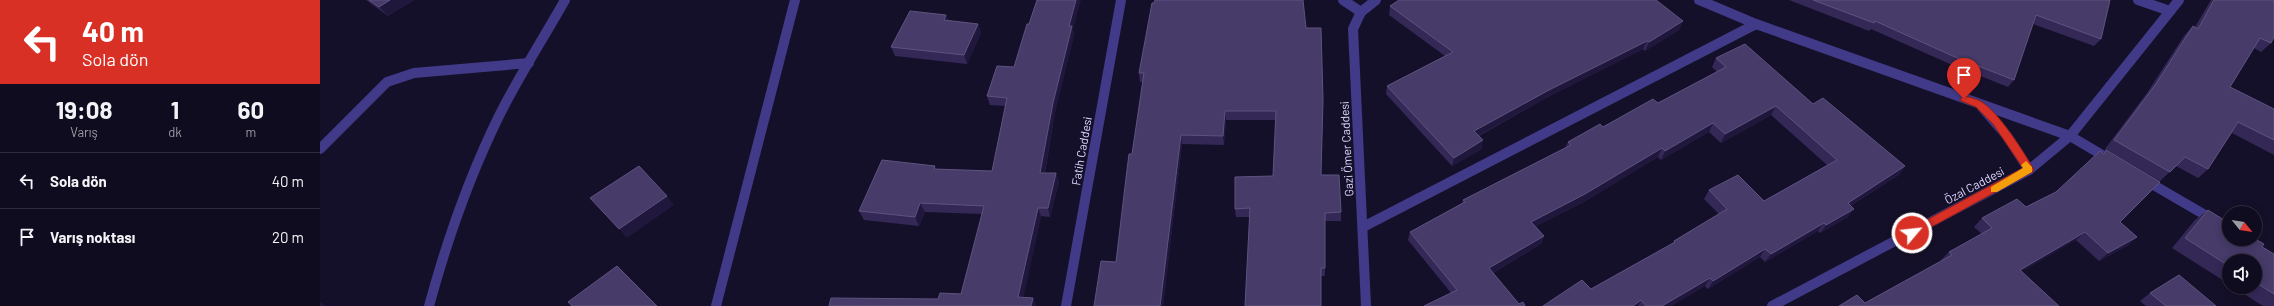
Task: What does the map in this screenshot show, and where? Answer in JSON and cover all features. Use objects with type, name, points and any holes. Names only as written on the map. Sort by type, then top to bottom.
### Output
[{"type":"street","points":[[429,306],[441,260],[471,177],[513,88],[565,0]]},
{"type":"street","points":[[716,306],[795,0]]},
{"type":"street","name":"Fatih Caddesi","points":[[1066,306],[1121,0]]},
{"type":"street","points":[[1343,0],[1361,12]]},
{"type":"street","name":"Gazi Ömer Caddesi","points":[[1366,306],[1353,28],[1361,12],[1376,0]]},
{"type":"street","points":[[1699,0],[1756,24],[2070,136],[2119,164]]},
{"type":"street","points":[[2138,0],[2170,11]]},
{"type":"street","name":"Özal Caddesi","points":[[1772,306],[2029,170],[2070,136],[2179,0]]},
{"type":"street","points":[[1363,227],[1756,24]]},
{"type":"street","points":[[320,149],[377,90],[399,77],[414,72],[529,63]]},
{"type":"street","points":[[1979,104],[2007,136],[2029,170]]},
{"type":"street","points":[[2139,176],[2222,225]]},
{"type":"building","points":[[369,0],[390,0],[379,7]]},
{"type":"building","points":[[1037,0],[1076,0],[1069,26],[1072,26],[1053,103],[1040,173],[1056,173],[1048,208],[1038,208],[1018,297],[1033,298],[1031,306],[829,306],[831,298],[938,299],[940,293],[961,294],[984,206],[920,203],[915,217],[859,211],[882,160],[935,166],[934,169],[992,171],[1007,98],[987,96],[997,66],[1014,67],[1027,24],[1029,24]]},
{"type":"building","points":[[1155,0],[1303,0],[1306,28],[1321,28],[1323,100],[1321,175],[1339,175],[1341,212],[1325,213],[1325,268],[1321,268],[1321,306],[1245,306],[1250,208],[1235,209],[1235,177],[1273,176],[1276,111],[1225,111],[1223,136],[1181,135],[1160,306],[1094,306],[1101,261],[1116,262],[1129,154],[1132,154],[1144,73],[1139,73],[1152,3],[1154,3]]},
{"type":"building","points":[[1399,0],[1656,0],[1683,21],[1649,42],[1647,41],[1549,90],[1474,131],[1483,140],[1454,158],[1387,86],[1453,52],[1390,6]]},
{"type":"building","points":[[1813,0],[2110,0],[2101,39],[2036,15],[2014,80],[1955,57],[1875,21],[1874,23]]},
{"type":"building","points":[[2214,0],[2274,0],[2274,37],[2271,43],[2260,38],[2230,87],[2274,109],[2274,140],[2238,122],[2208,169],[2185,157],[2170,172],[2114,140],[2156,84],[2193,26],[2198,29]]},
{"type":"building","points":[[910,11],[946,15],[944,20],[978,24],[964,55],[891,47]]},
{"type":"building","points":[[1745,44],[1813,104],[1823,98],[1905,166],[1848,203],[1854,209],[1826,225],[1824,223],[1771,254],[1765,249],[1713,281],[1710,278],[1662,306],[1646,306],[1641,300],[1633,306],[1543,306],[1582,280],[1591,289],[1675,242],[1674,241],[1727,209],[1709,190],[1738,175],[1764,201],[1837,160],[1776,106],[1725,134],[1713,123],[1665,151],[1662,148],[1585,194],[1531,222],[1544,236],[1489,268],[1519,304],[1523,302],[1525,306],[1424,306],[1457,290],[1410,232],[1465,202],[1463,200],[1571,145],[1568,142],[1600,124],[1603,127],[1653,99],[1658,103],[1726,67],[1716,58]]},
{"type":"building","points":[[2106,150],[2160,182],[2120,222],[2137,237],[2108,253],[2085,232],[2020,270],[2059,306],[1839,306],[1857,295],[1865,303],[1952,255],[1949,252],[1992,228],[1982,218],[2017,199],[2026,207],[2056,192],[2100,151],[2104,154]]},
{"type":"building","points":[[639,166],[667,196],[619,229],[590,198]]},
{"type":"building","points":[[2208,210],[2222,219],[2222,246],[2262,246],[2262,243],[2264,244],[2262,247],[2274,254],[2274,294],[2262,286],[2262,254],[2222,254],[2222,262],[2185,238]]},
{"type":"building","points":[[617,266],[657,306],[572,306],[568,302]]},
{"type":"building","points":[[2179,275],[2216,306],[2166,306],[2150,293]]},
{"type":"slow traffic","points":[[1994,190],[2029,170],[2026,165]]},
{"type":"route","points":[[1912,233],[2029,170],[2017,149],[1996,122],[1979,104],[1964,99]]}]
